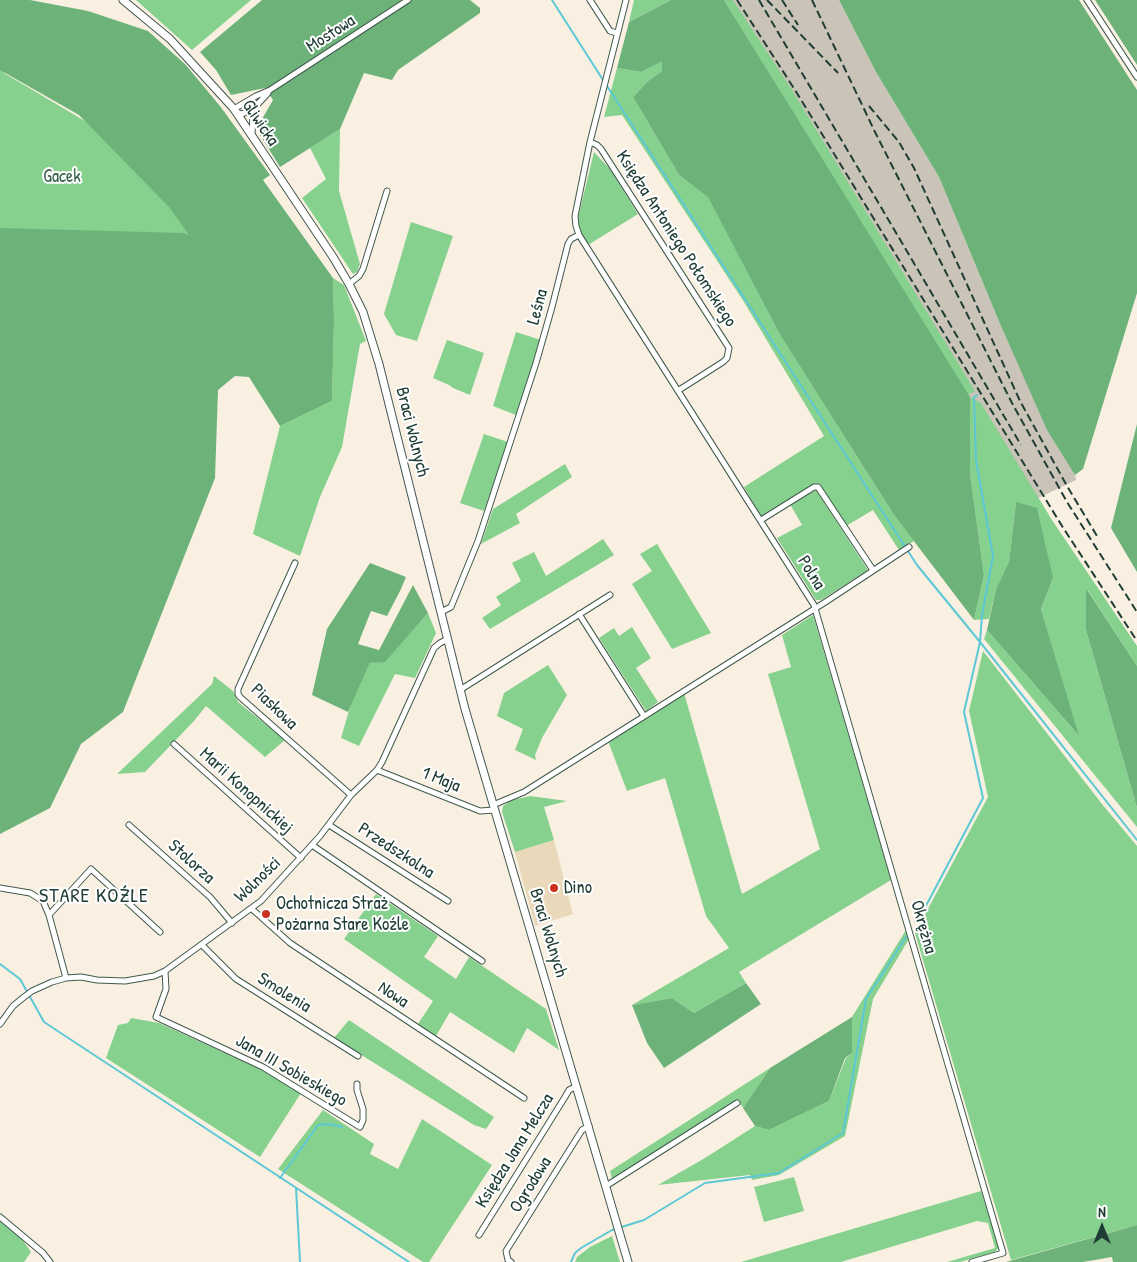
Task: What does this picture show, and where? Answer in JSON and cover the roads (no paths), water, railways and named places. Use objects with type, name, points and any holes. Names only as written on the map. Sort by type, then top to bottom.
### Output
[{"type":"main road","name":"Gliwicka","points":[[123,0],[170,39],[235,111],[349,284]]},
{"type":"main road","name":"Braci Wolnych","points":[[349,284],[375,347],[460,690],[628,1262]]},
{"type":"street","name":"Mostowa","points":[[235,111],[408,0]]},
{"type":"street","points":[[590,0],[610,31],[617,33]]},
{"type":"street","points":[[579,235],[576,226],[576,216],[590,142],[626,0]]},
{"type":"street","points":[[1087,0],[1137,77]]},
{"type":"street","name":"Mostowa","points":[[256,107],[270,90]]},
{"type":"street","points":[[235,111],[242,114],[256,107]]},
{"type":"street","points":[[252,136],[252,115],[256,107]]},
{"type":"street","name":"Księdza Antoniego Połomskiego","points":[[590,142],[602,150],[729,348],[727,358],[723,362],[679,390]]},
{"type":"street","points":[[349,284],[359,276],[363,269],[387,191]]},
{"type":"street","name":"Polna","points":[[494,808],[524,792],[815,608],[679,390],[579,235]]},
{"type":"street","name":"Leśna","points":[[441,612],[452,607],[478,541],[534,372],[568,244],[571,239],[579,235]]},
{"type":"street","points":[[761,520],[814,486],[818,487],[873,570]]},
{"type":"street","points":[[815,608],[907,548]]},
{"type":"street","name":"Piaskowa","points":[[295,563],[238,689],[238,694],[351,795]]},
{"type":"street","points":[[460,690],[610,595]]},
{"type":"street","name":"Okrężna","points":[[815,608],[1003,1253],[972,1262]]},
{"type":"street","points":[[579,614],[644,716]]},
{"type":"street","name":"Wolności","points":[[0,1024],[24,997],[32,991],[52,982],[66,978],[125,981],[154,976],[165,971],[252,909],[270,892],[312,845],[351,795],[377,770],[434,648],[448,640]]},
{"type":"street","name":"Marii Konopnickiej","points":[[174,744],[300,858]]},
{"type":"street","name":"1 Maja","points":[[377,770],[480,811],[494,808]]},
{"type":"street","name":"Przedszkolna","points":[[329,824],[448,901]]},
{"type":"street","name":"Stolorza","points":[[129,825],[210,897],[232,923]]},
{"type":"street","points":[[312,845],[482,961]]},
{"type":"street","points":[[49,915],[91,869],[160,932]]},
{"type":"street","points":[[0,888],[26,891],[36,895],[45,904],[66,978]]},
{"type":"street","name":"Nowa","points":[[252,909],[290,943],[524,1098]]},
{"type":"street","name":"Smolenia","points":[[202,945],[236,979],[358,1056]]},
{"type":"street","name":"Jana III Sobieskiego","points":[[165,971],[166,990],[156,1017],[264,1067],[360,1127],[363,1120],[363,1109],[357,1090],[358,1084]]},
{"type":"street","name":"Księdza Jana Melcza","points":[[479,1235],[569,1090],[577,1086]]},
{"type":"street","points":[[606,1186],[737,1103]]},
{"type":"street","name":"Ogrodowa","points":[[511,1262],[508,1260],[506,1251],[582,1130],[589,1126]]},
{"type":"street","points":[[0,1217],[43,1253],[50,1262]]},
{"type":"waterway","points":[[552,0],[603,80]]},
{"type":"waterway","points":[[607,86],[917,565],[1137,840]]},
{"type":"waterway","points":[[915,922],[928,902],[983,798],[964,712],[980,642],[982,615],[993,556],[976,460],[974,397],[977,395]]},
{"type":"waterway","points":[[571,1262],[575,1253],[581,1248],[612,1230],[644,1220],[705,1183],[779,1173],[843,1133],[866,999],[906,937]]},
{"type":"waterway","points":[[0,964],[20,979],[44,1022],[409,1262]]},
{"type":"waterway","points":[[280,1178],[318,1125],[329,1124],[342,1127]]},
{"type":"waterway","points":[[296,1188],[300,1262]]},
{"type":"railway","points":[[737,0],[795,90],[1062,526],[1137,641]]},
{"type":"railway","points":[[759,0],[1021,445]]},
{"type":"railway","points":[[767,0],[838,73]]},
{"type":"railway","points":[[782,0],[798,25]]},
{"type":"railway","points":[[812,0],[875,132],[1013,405],[1067,502],[1137,612]]},
{"type":"railway","points":[[869,106],[899,142],[914,168],[1020,401],[1097,536]]},
{"type":"place","name":"Dino","points":[[554,888]]},
{"type":"place","name":"Ochotnicza Straż Pożarna Stare Koźle","points":[[266,914]]},
{"type":"district","name":"STARE KOŹLE","points":[[94,897]]},
{"type":"park label","name":"Gacek","points":[[62,177]]}]
